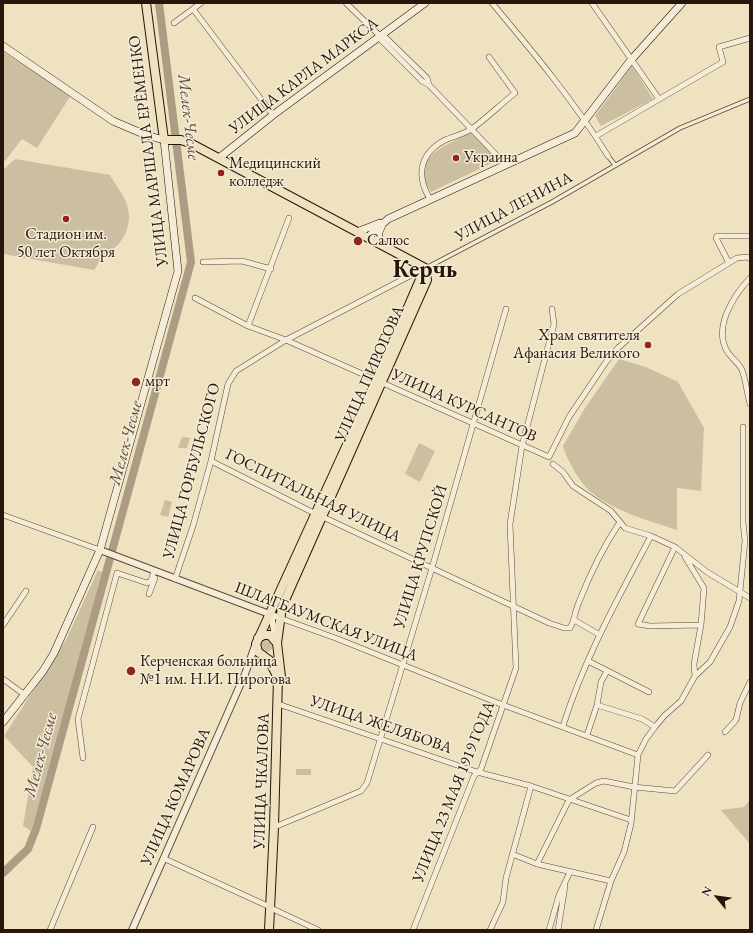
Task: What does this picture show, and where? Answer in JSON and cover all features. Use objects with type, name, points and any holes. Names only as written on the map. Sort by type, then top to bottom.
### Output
[{"type":"main road","name":"УЛИЦА МАРШАЛА ЕРЁМЕНКО","points":[[3,722],[43,671],[54,653],[102,551],[178,271],[168,141],[146,3]]},
{"type":"main road","name":"УЛИЦА КАРЛА МАРКСА","points":[[219,158],[273,115],[425,3]]},
{"type":"main road","points":[[357,232],[384,222],[505,164],[575,133],[586,121],[630,60],[682,3]]},
{"type":"main road","points":[[3,46],[120,124],[146,135],[168,141],[181,140],[219,158],[425,268]]},
{"type":"main road","points":[[368,237],[384,222]]},
{"type":"main road","points":[[380,244],[379,232],[384,222]]},
{"type":"main road","name":"УЛИЦА ПИРОГОВА","points":[[270,615],[427,280],[425,268]]},
{"type":"main road","name":"УЛИЦА ПИРОГОВА","points":[[277,644],[282,607],[318,515]]},
{"type":"main road","name":"УЛИЦА КОМАРОВА","points":[[257,640],[270,615]]},
{"type":"main road","points":[[257,640],[264,635],[270,635],[277,644],[274,653],[264,656]]},
{"type":"main road","name":"УЛИЦА ЧКАЛОВА","points":[[257,640],[256,649],[274,668],[279,678]]},
{"type":"main road","name":"УЛИЦА ЧКАЛОВА","points":[[270,930],[276,826],[280,705],[277,644]]},
{"type":"street","points":[[174,23],[201,3]]},
{"type":"street","points":[[346,3],[427,78],[430,84],[505,164]]},
{"type":"street","points":[[492,3],[544,65],[586,121],[615,165]]},
{"type":"street","points":[[592,3],[630,60],[659,99]]},
{"type":"street","points":[[194,9],[273,115]]},
{"type":"street","points":[[596,136],[723,62],[719,47],[750,38]]},
{"type":"street","points":[[430,199],[421,179],[422,169],[426,158],[444,141],[472,129],[515,92],[488,57]]},
{"type":"street","name":"УЛИЦА ЛЕНИНА","points":[[425,268],[552,202],[680,128],[750,99]]},
{"type":"street","points":[[248,326],[289,218]]},
{"type":"street","points":[[749,258],[737,258],[729,263],[716,238],[720,235],[750,236]]},
{"type":"street","points":[[203,262],[242,261],[271,268]]},
{"type":"street","name":"УЛИЦА КУРСАНТОВ","points":[[195,298],[248,326],[286,340],[472,425],[549,458],[569,417],[606,362],[618,348],[678,294],[729,263]]},
{"type":"street","name":"УЛИЦА ГОРБУЛЬСКОГО","points":[[175,579],[193,526],[211,461],[228,384],[236,371],[286,340],[425,268]]},
{"type":"street","points":[[750,278],[742,286],[731,305],[726,317],[723,336],[727,351],[741,368],[750,404]]},
{"type":"street","name":"УЛИЦА 23 МАЯ 1919 ГОДА","points":[[413,930],[468,791],[477,772],[481,769],[516,668],[515,606],[510,524],[522,446],[554,324],[552,309]]},
{"type":"street","name":"УЛИЦА КРУПСКОЙ","points":[[276,826],[361,791],[367,783],[401,664],[432,568],[506,310]]},
{"type":"street","points":[[596,930],[611,881],[624,852],[631,820],[638,755],[646,739],[655,727],[664,716],[681,701],[695,676],[710,662],[730,627],[739,601],[745,541],[743,522],[743,427]]},
{"type":"street","name":"ГОСПИТАЛЬНАЯ УЛИЦА","points":[[211,461],[318,515],[549,623],[564,628],[570,628],[574,620]]},
{"type":"street","points":[[553,464],[563,472],[573,486],[604,505],[625,528],[652,536],[675,547],[684,555],[740,593],[750,598]]},
{"type":"street","name":"ШЛАГБАУМСКАЯ УЛИЦА","points":[[3,515],[338,639],[503,706],[564,726],[638,755]]},
{"type":"street","points":[[600,635],[574,620],[576,607],[603,548],[620,522]]},
{"type":"street","points":[[564,726],[575,689],[607,617],[652,536]]},
{"type":"street","points":[[675,547],[638,624],[650,626],[701,625]]},
{"type":"street","points":[[684,555],[704,588],[701,625],[694,664],[695,676]]},
{"type":"street","points":[[149,594],[155,571]]},
{"type":"street","points":[[83,758],[78,719],[117,573],[147,583],[153,581]]},
{"type":"street","points":[[3,625],[26,591]]},
{"type":"street","points":[[270,615],[277,644]]},
{"type":"street","name":"УЛИЦА КОМАРОВА","points":[[132,930],[165,859],[245,674],[257,640]]},
{"type":"street","name":"УЛИЦА КОМАРОВА","points":[[245,674],[254,659],[264,656]]},
{"type":"street","points":[[588,661],[649,692]]},
{"type":"street","points":[[586,735],[597,704],[601,682],[607,671]]},
{"type":"street","points":[[3,679],[25,695]]},
{"type":"street","points":[[725,732],[736,720],[740,704],[750,682]]},
{"type":"street","points":[[597,704],[642,719],[655,727]]},
{"type":"street","name":"УЛИЦА ЖЕЛЯБОВА","points":[[280,705],[477,772],[531,786],[631,820]]},
{"type":"street","points":[[536,864],[569,800],[596,783],[604,781],[634,787],[675,791],[708,755]]},
{"type":"street","points":[[490,930],[503,902],[512,854],[531,786]]},
{"type":"street","points":[[50,930],[93,827]]},
{"type":"street","points":[[512,854],[536,864],[611,881]]},
{"type":"street","points":[[165,859],[318,930]]},
{"type":"street","points":[[549,930],[559,895],[570,872]]},
{"type":"street","points":[[558,930],[564,902],[566,881]]},
{"type":"shaded area","points":[[3,52],[71,95],[37,148],[22,139],[5,161],[3,159]]},
{"type":"shaded area","points":[[632,66],[653,99],[601,126],[595,116]]},
{"type":"shaded area","points":[[472,133],[498,160],[431,192],[425,180],[424,170],[427,161],[433,154],[442,148]]},
{"type":"shaded area","name":"Стадион им. 50 лет Октября","points":[[15,159],[110,175],[126,201],[129,211],[128,224],[124,237],[111,251],[107,250],[94,270],[3,254],[3,170]]},
{"type":"shaded area","points":[[619,359],[646,367],[678,382],[704,428],[701,491],[677,488],[677,530],[633,515],[601,500],[583,484],[574,471],[563,446],[585,408]]},
{"type":"shaded area","points":[[182,437],[190,438],[187,448],[178,448]]},
{"type":"shaded area","points":[[419,443],[435,451],[420,482],[405,474]]},
{"type":"shaded area","points":[[165,500],[172,502],[168,517],[160,515]]},
{"type":"shaded area","points":[[173,529],[179,531],[175,544],[169,542]]},
{"type":"shaded area","points":[[98,570],[104,573],[31,831],[23,826],[33,767],[4,736],[67,638]]},
{"type":"shaded area","points":[[263,638],[269,638],[273,642],[273,648],[269,652],[263,652],[259,648],[259,642]]},
{"type":"shaded area","points":[[296,769],[311,769],[311,775],[296,775]]},
{"type":"shaded area","points":[[750,800],[750,844],[721,810],[744,807]]},
{"type":"waterway","name":"Мелек-Чесме","points":[[3,873],[28,849],[36,829],[191,262],[159,3]]},
{"type":"place","name":"Украина","points":[[456,158]]},
{"type":"place","name":"Медицинский колледж","points":[[221,173]]},
{"type":"place","name":"Стадион им. 50 лет Октября","points":[[66,219]]},
{"type":"place","name":"Салюс","points":[[358,241]]},
{"type":"place","name":"Храм святителя Афанасия Великого","points":[[648,345]]},
{"type":"place","name":"мрт","points":[[136,382]]},
{"type":"place","name":"Керченская больница №1 им. Н.И. Пирогова","points":[[131,671]]},
{"type":"district","name":"Керчь","points":[[425,270]]}]
